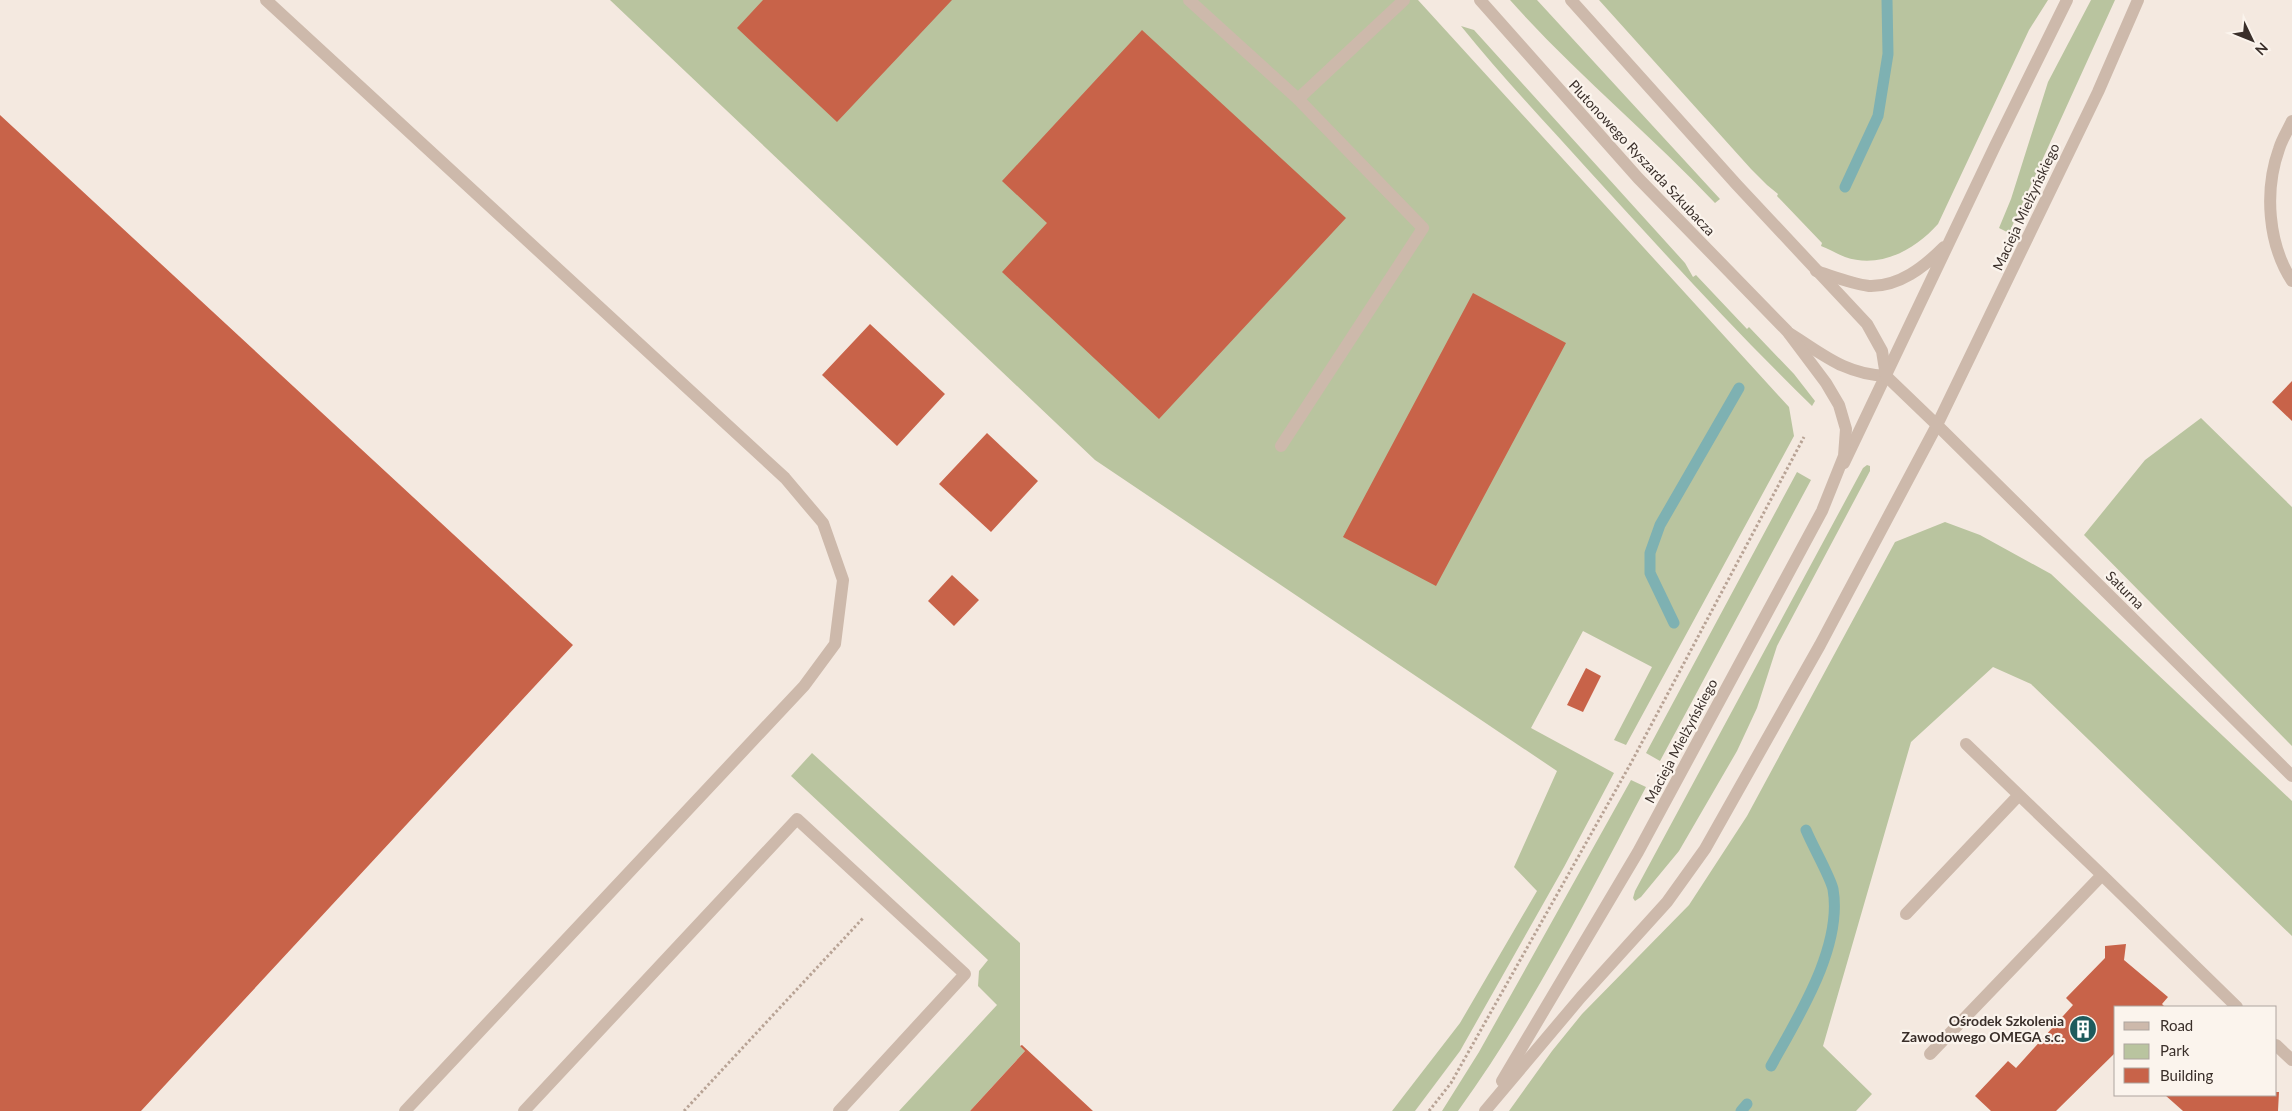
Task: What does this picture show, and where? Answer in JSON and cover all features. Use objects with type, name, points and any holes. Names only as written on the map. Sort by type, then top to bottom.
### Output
[{"type":"street","points":[[266,0],[786,478],[823,523],[843,580],[834,644],[804,686],[405,1111]]},
{"type":"street","points":[[1189,0],[1298,99],[1423,228],[1281,446]]},
{"type":"street","points":[[1298,99],[1404,0]]},
{"type":"street","name":"Plutonowego Ryszarda Szkubacza","points":[[1480,0],[1638,178],[1787,331],[1826,383],[1839,405],[1846,429],[1844,456],[1822,511]]},
{"type":"street","points":[[1571,0],[1816,271],[1867,324],[1882,351],[1886,376],[1937,425]]},
{"type":"street","name":"Macieja Mielżyńskiego","points":[[1484,1111],[1638,852],[1822,511],[2066,0]]},
{"type":"street","name":"Macieja Mielżyńskiego","points":[[1484,1111],[1580,997],[1667,902],[1705,849],[1820,645],[1937,425],[2098,92],[2138,0]]},
{"type":"street","points":[[2292,120],[2279,149],[2271,182],[2270,214],[2276,247],[2292,281]]},
{"type":"street","points":[[1816,271],[1869,286],[1908,277],[1926,264],[1944,247],[1965,210]]},
{"type":"street","name":"Plutonowego Ryszarda Szkubacza","points":[[1787,331],[1844,368],[1866,375],[1886,376]]},
{"type":"street","name":"Saturna","points":[[1937,425],[2292,776]]},
{"type":"street","points":[[1966,744],[2237,1006]]},
{"type":"street","points":[[1906,914],[2019,795]]},
{"type":"street","points":[[524,1111],[797,818],[965,974],[839,1111]]},
{"type":"street","points":[[1930,1054],[2102,875]]},
{"type":"street","points":[[2277,1046],[2292,1060]]},
{"type":"path","points":[[1429,1111],[1451,1083],[1631,763],[1804,437]]},
{"type":"path","points":[[684,1111],[882,897]]},
{"type":"green space","points":[[610,0],[1418,0],[1789,407],[1794,436],[1626,745],[1614,740],[1652,667],[1583,631],[1531,728],[1614,773],[1564,867],[1460,1051],[1415,1111],[1392,1111],[1460,1023],[1537,891],[1514,867],[1557,771],[1095,460]]},
{"type":"green space","points":[[1510,0],[1537,0],[1720,199],[1715,203],[1534,27]]},
{"type":"green space","points":[[1599,0],[2048,0],[2029,30],[1938,224],[1919,242],[1908,249],[1884,259],[1871,261],[1845,257],[1821,246],[1822,243],[1777,196],[1778,194],[1751,169]]},
{"type":"green space","points":[[2091,0],[2115,0],[2009,233],[1999,228],[2011,199],[2048,82]]},
{"type":"green space","points":[[1461,26],[1474,30],[1685,263],[1693,277],[1696,275],[1747,329],[1749,327],[1794,374],[1815,401],[1812,406],[1672,262],[1492,64]]},
{"type":"green space","points":[[2201,418],[2292,507],[2292,746],[2084,535],[2145,460]]},
{"type":"green space","points":[[1867,465],[1870,466],[1870,471],[1777,646],[1757,708],[1737,751],[1679,851],[1641,897],[1635,901],[1633,898],[1635,891],[1863,468]]},
{"type":"green space","points":[[1797,472],[1811,480],[1660,761],[1646,753]]},
{"type":"green space","points":[[1945,522],[1980,535],[2051,574],[2292,801],[2292,936],[2031,684],[1993,667],[1911,742],[1823,1046],[1872,1094],[1856,1111],[1509,1111],[1552,1051],[1582,1014],[1689,905],[1747,816],[1895,542]]},
{"type":"green space","points":[[812,753],[1020,943],[1020,1046],[1025,1051],[970,1111],[899,1111],[997,1005],[978,986],[979,971],[988,960],[791,776]]},
{"type":"green space","points":[[1631,780],[1646,787],[1558,952],[1485,1073],[1458,1111],[1442,1111],[1479,1052]]},
{"type":"building","points":[[763,0],[952,0],[837,122],[737,28]]},
{"type":"building","points":[[1142,30],[1346,218],[1159,419],[1002,272],[1047,223],[1002,181]]},
{"type":"building","points":[[0,115],[573,645],[141,1111],[0,1111]]},
{"type":"building","points":[[1473,293],[1566,343],[1436,586],[1343,537]]},
{"type":"building","points":[[870,324],[945,394],[897,446],[822,375]]},
{"type":"building","points":[[2292,381],[2292,421],[2272,402]]},
{"type":"building","points":[[987,433],[1038,481],[991,532],[939,484]]},
{"type":"building","points":[[952,575],[979,600],[954,626],[928,601]]},
{"type":"building","points":[[1586,668],[1601,676],[1583,712],[1567,705]]},
{"type":"building","name":"Ośrodek Szkolenia Zawodowego OMEGA s.c.","points":[[2126,944],[2124,960],[2168,997],[2162,1004],[2164,1006],[2114,1006],[2114,1054],[2056,1111],[1991,1111],[1975,1096],[2008,1061],[2016,1068],[2073,1005],[2066,998],[2105,958],[2105,946]]},
{"type":"building","points":[[1022,1045],[1093,1111],[970,1111],[1025,1051],[1020,1046]]},
{"type":"building","points":[[2277,1092],[2279,1092],[2278,1111],[2183,1111],[2166,1096],[2277,1096]]},
{"type":"waterway","points":[[1845,187],[1878,116],[1888,54],[1887,0]]},
{"type":"waterway","points":[[1674,623],[1650,573],[1650,553],[1660,525],[1739,388]]},
{"type":"waterway","points":[[1771,1066],[1816,981],[1825,958],[1831,934],[1834,911],[1833,889],[1806,830]]},
{"type":"waterway","points":[[1741,1111],[1747,1104]]},
{"type":"place","name":"Ośrodek Szkolenia Zawodowego OMEGA s.c.","points":[[2083,1029]]}]
